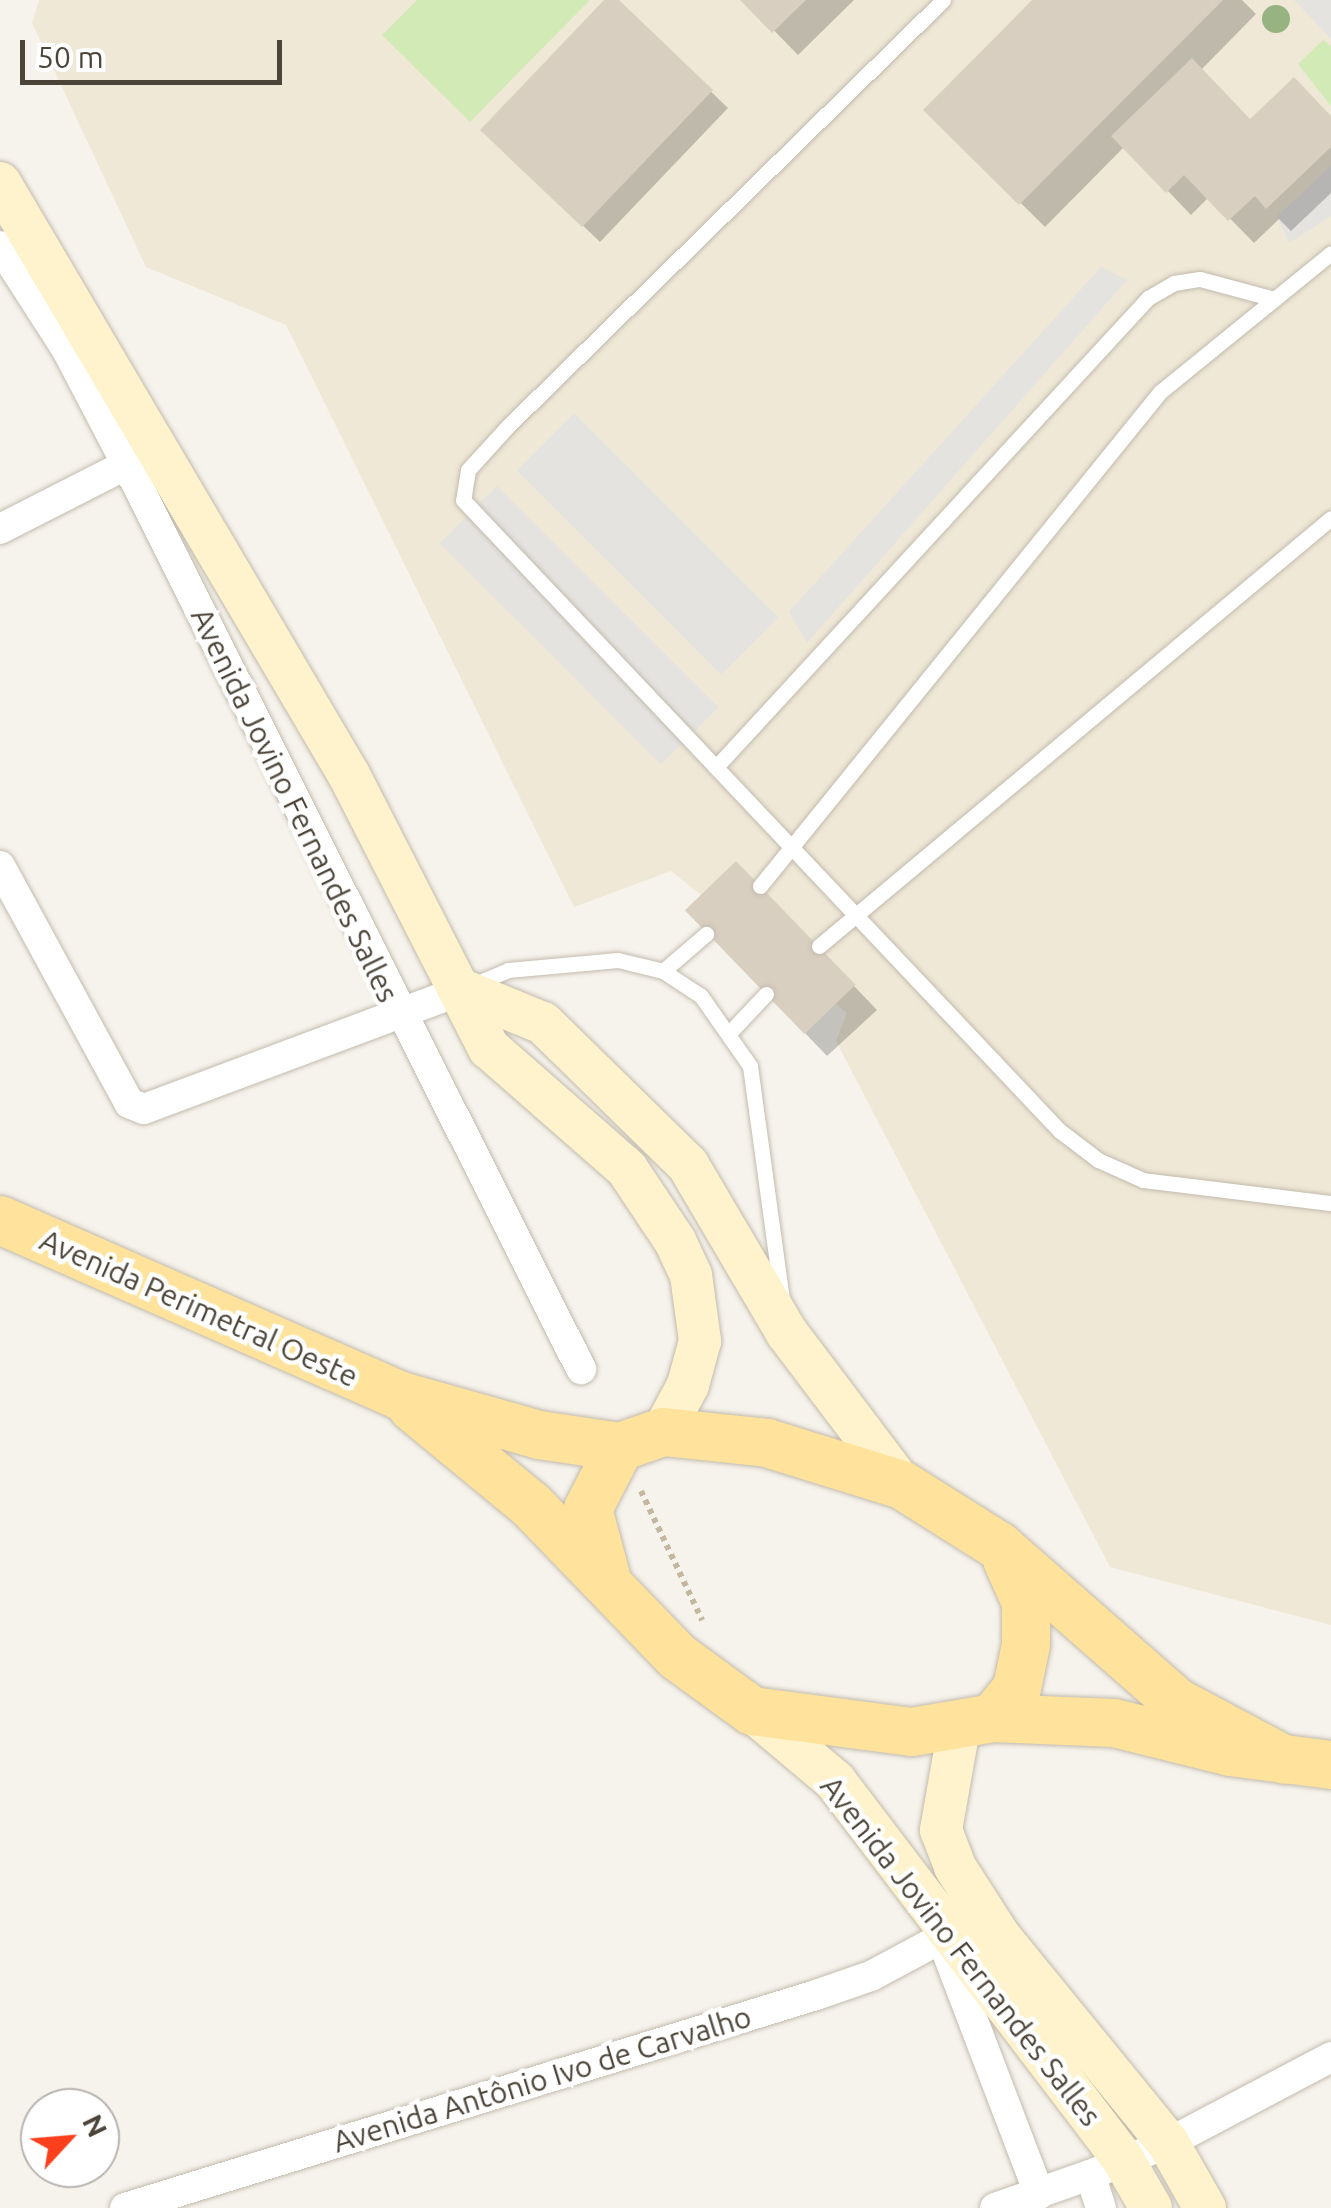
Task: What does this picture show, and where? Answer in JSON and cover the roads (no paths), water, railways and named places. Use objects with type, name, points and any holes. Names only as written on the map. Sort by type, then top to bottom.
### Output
[{"type":"main road","name":"Avenida Perimetral Oeste","points":[[0,1220],[398,1395],[539,1435],[767,1443],[902,1485],[999,1546],[1178,1703],[1285,1760]]},
{"type":"main road","name":"Avenida Perimetral Oeste","points":[[398,1395],[530,1505],[622,1606],[702,1678],[752,1710],[912,1732],[976,1723],[1114,1723],[1285,1760],[1331,1765]]},
{"type":"main road","points":[[622,1606],[599,1563],[588,1509],[641,1440]]},
{"type":"main road","points":[[976,1723],[1017,1688],[1028,1624],[1022,1586],[999,1546]]},
{"type":"street","name":"Avenida Jovino Fernandes Salles","points":[[0,183],[144,456],[396,1011],[581,1369]]},
{"type":"street","name":"Avenida Jovino Fernandes Salles","points":[[0,246],[67,350],[144,456],[348,775],[489,1048],[627,1169],[655,1204],[691,1276],[700,1340],[688,1385],[641,1440]]},
{"type":"street","points":[[0,528],[144,456]]},
{"type":"street","points":[[0,866],[129,1103],[144,1109],[396,1011],[462,990],[543,1024],[688,1165],[787,1333],[902,1485]]},
{"type":"street","name":"Avenida Jovino Fernandes Salles","points":[[752,1710],[834,1780],[959,1930],[1168,2144],[1205,2208]]},
{"type":"street","name":"Avenida Jovino Fernandes Salles","points":[[976,1723],[940,1830],[959,1930],[1107,2168],[1151,2208]]},
{"type":"street","points":[[959,1930],[1039,2194]]},
{"type":"street","name":"Avenida Antônio Ivo de Carvalho","points":[[125,2208],[816,1994],[959,1930]]},
{"type":"street","points":[[995,2208],[1168,2144],[1331,2057]]},
{"type":"street","points":[[1102,2208],[1107,2168]]},
{"type":"lane","points":[[943,0],[508,426],[462,486],[472,516],[792,841],[1060,1131],[1098,1160],[1174,1186],[1331,1203]]},
{"type":"lane","points":[[760,886],[792,841],[1160,392],[1331,253]]},
{"type":"lane","points":[[716,768],[1148,298],[1174,283],[1200,280],[1274,298]]},
{"type":"lane","points":[[819,946],[1331,518]]},
{"type":"lane","points":[[663,971],[706,934]]},
{"type":"lane","points":[[462,990],[508,970],[564,961],[618,960],[663,971],[701,996],[731,1031],[750,1066],[787,1333]]},
{"type":"lane","points":[[731,1031],[766,994]]}]
